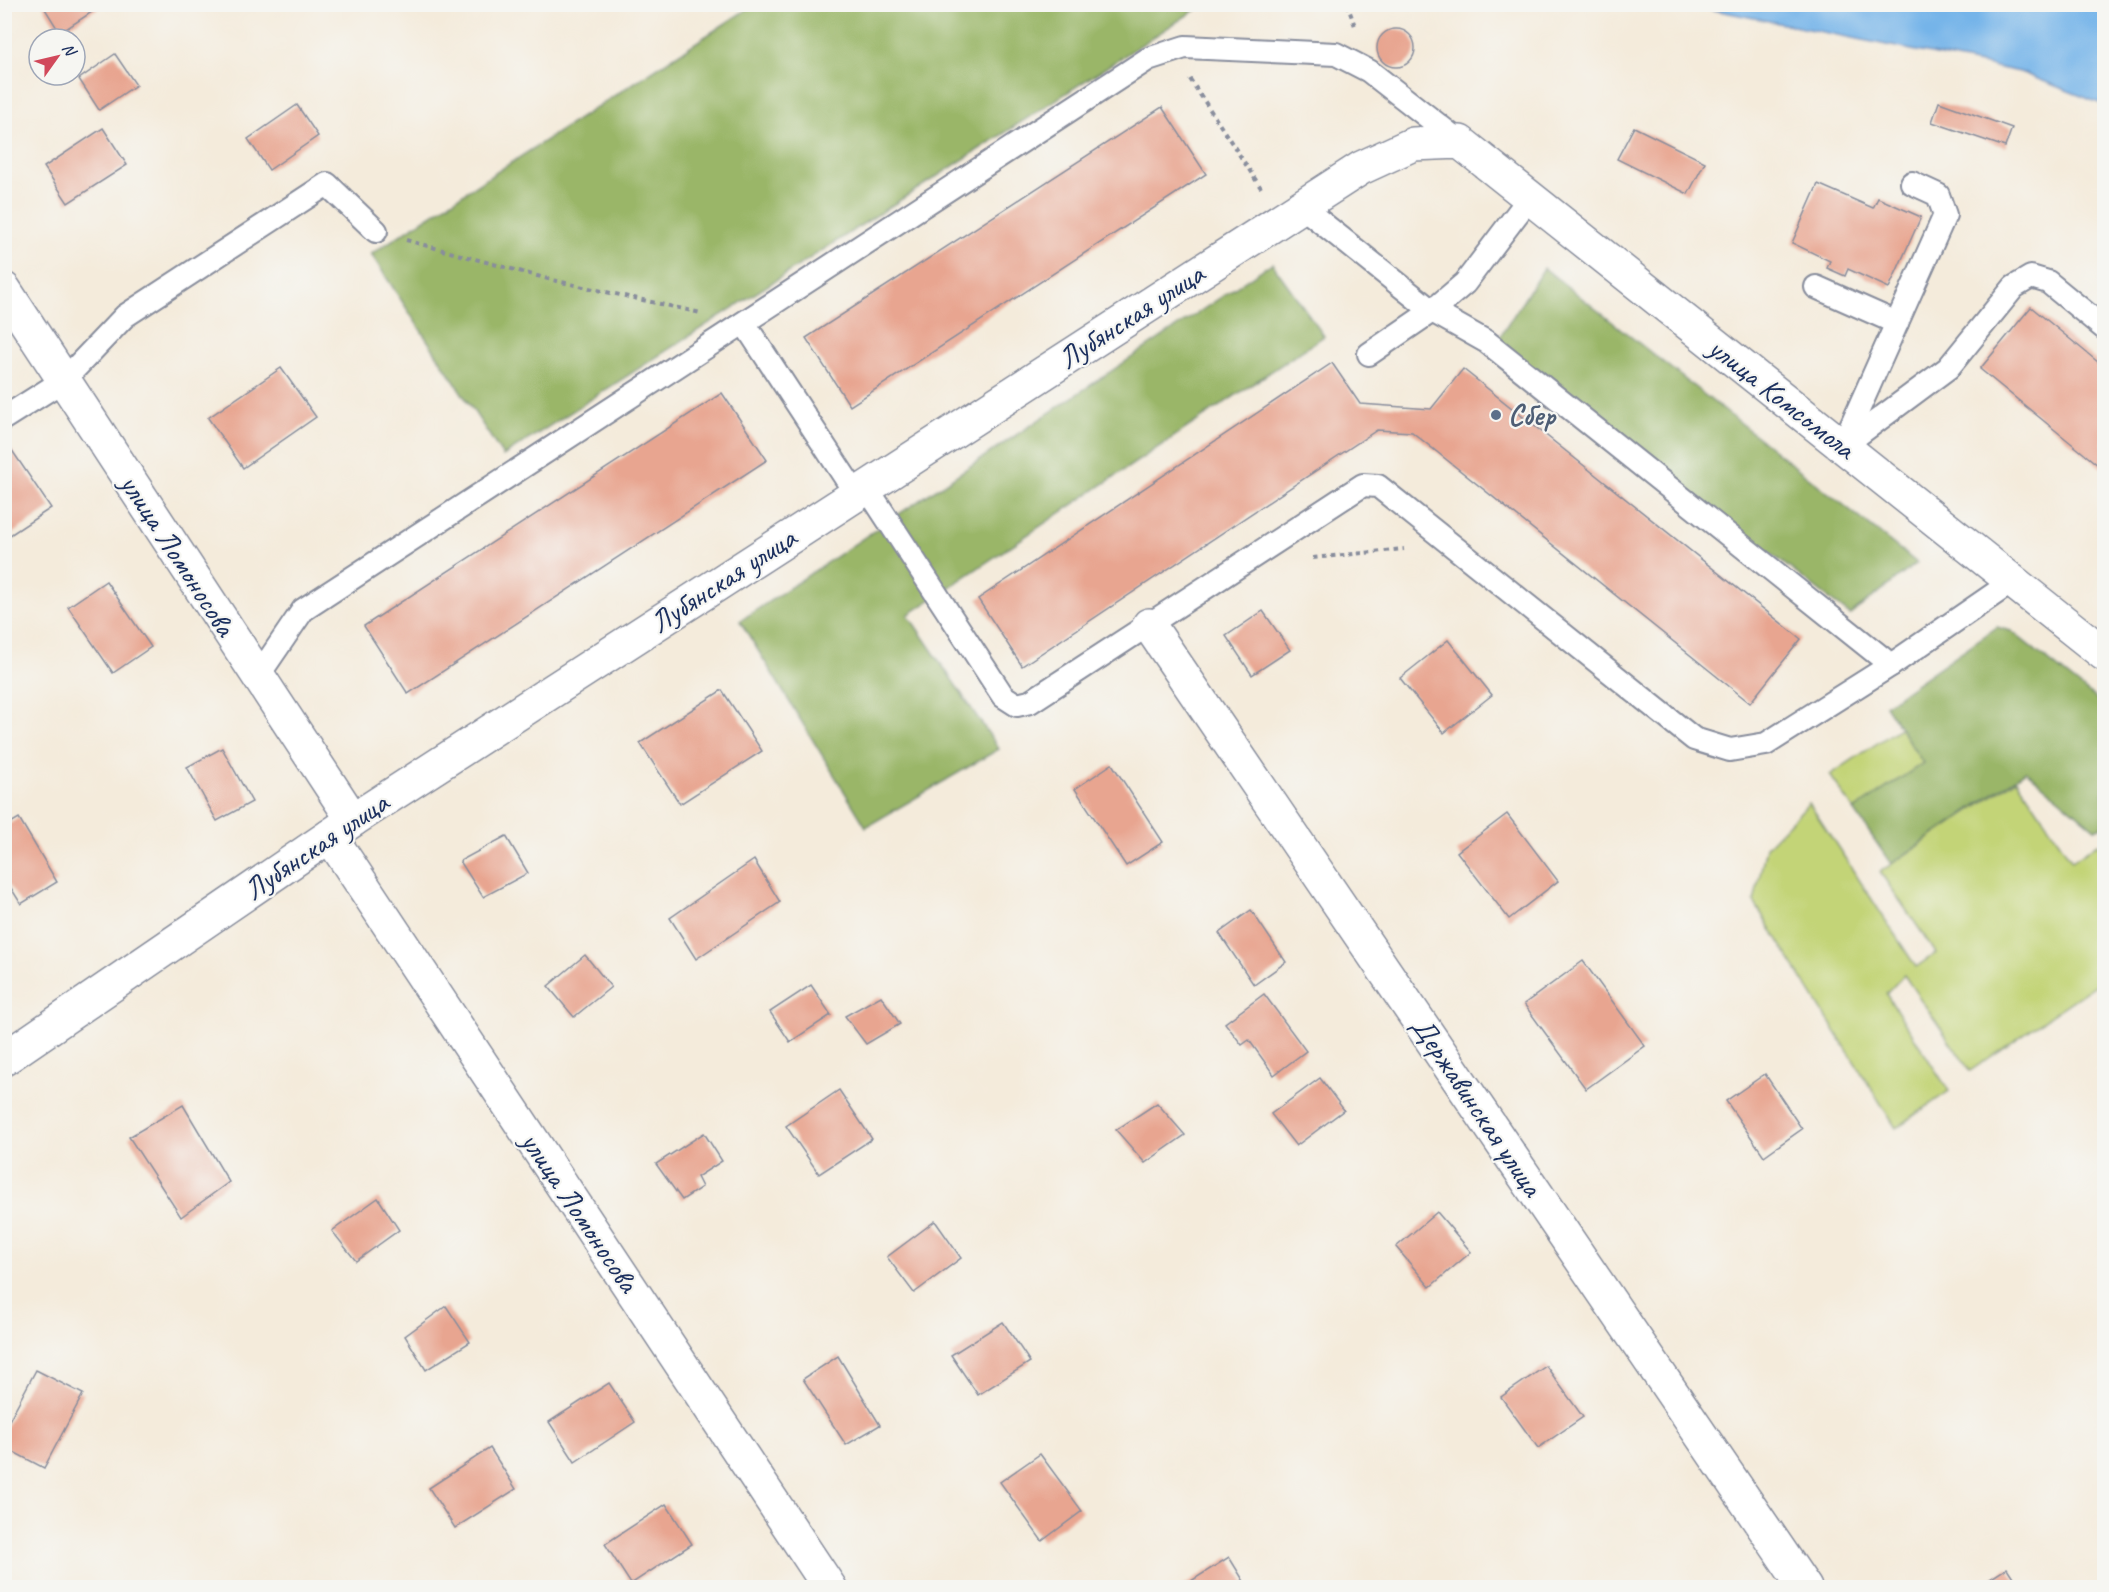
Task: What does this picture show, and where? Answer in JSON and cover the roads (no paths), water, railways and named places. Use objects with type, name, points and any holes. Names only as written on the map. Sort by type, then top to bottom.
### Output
[{"type":"street","name":"улица Комсомола","points":[[1460,142],[2104,654]]},
{"type":"street","name":"Лубянская улица","points":[[4,1059],[341,828],[1361,168],[1413,144],[1460,142]]},
{"type":"street","name":"улица Ломоносова","points":[[4,289],[258,676],[341,828],[830,1587]]},
{"type":"street","name":"Державинская улица","points":[[1149,625],[1805,1587]]},
{"type":"lane","points":[[258,676],[303,610],[1148,59],[1185,47],[1336,54],[1369,71],[1460,142]]},
{"type":"lane","points":[[1843,446],[1945,214],[1938,195],[1912,183]]},
{"type":"lane","points":[[4,418],[64,380],[125,316],[327,184],[376,231]]},
{"type":"lane","points":[[1369,354],[1432,311],[1465,283],[1530,197]]},
{"type":"lane","points":[[1301,206],[1432,311],[1487,342],[1891,665]]},
{"type":"lane","points":[[1843,446],[1948,368],[2014,287],[2031,277],[2048,282],[2104,328]]},
{"type":"lane","points":[[1816,287],[1897,323]]},
{"type":"lane","points":[[744,323],[1003,696],[1017,705],[1030,702],[1363,485],[1378,486],[1694,739],[1730,750],[1766,744],[1891,665],[2013,581]]},
{"type":"water","points":[[1690,5],[2104,5],[2104,105],[2020,72]]},
{"type":"place","name":"Сбер","points":[[1496,415]]}]
